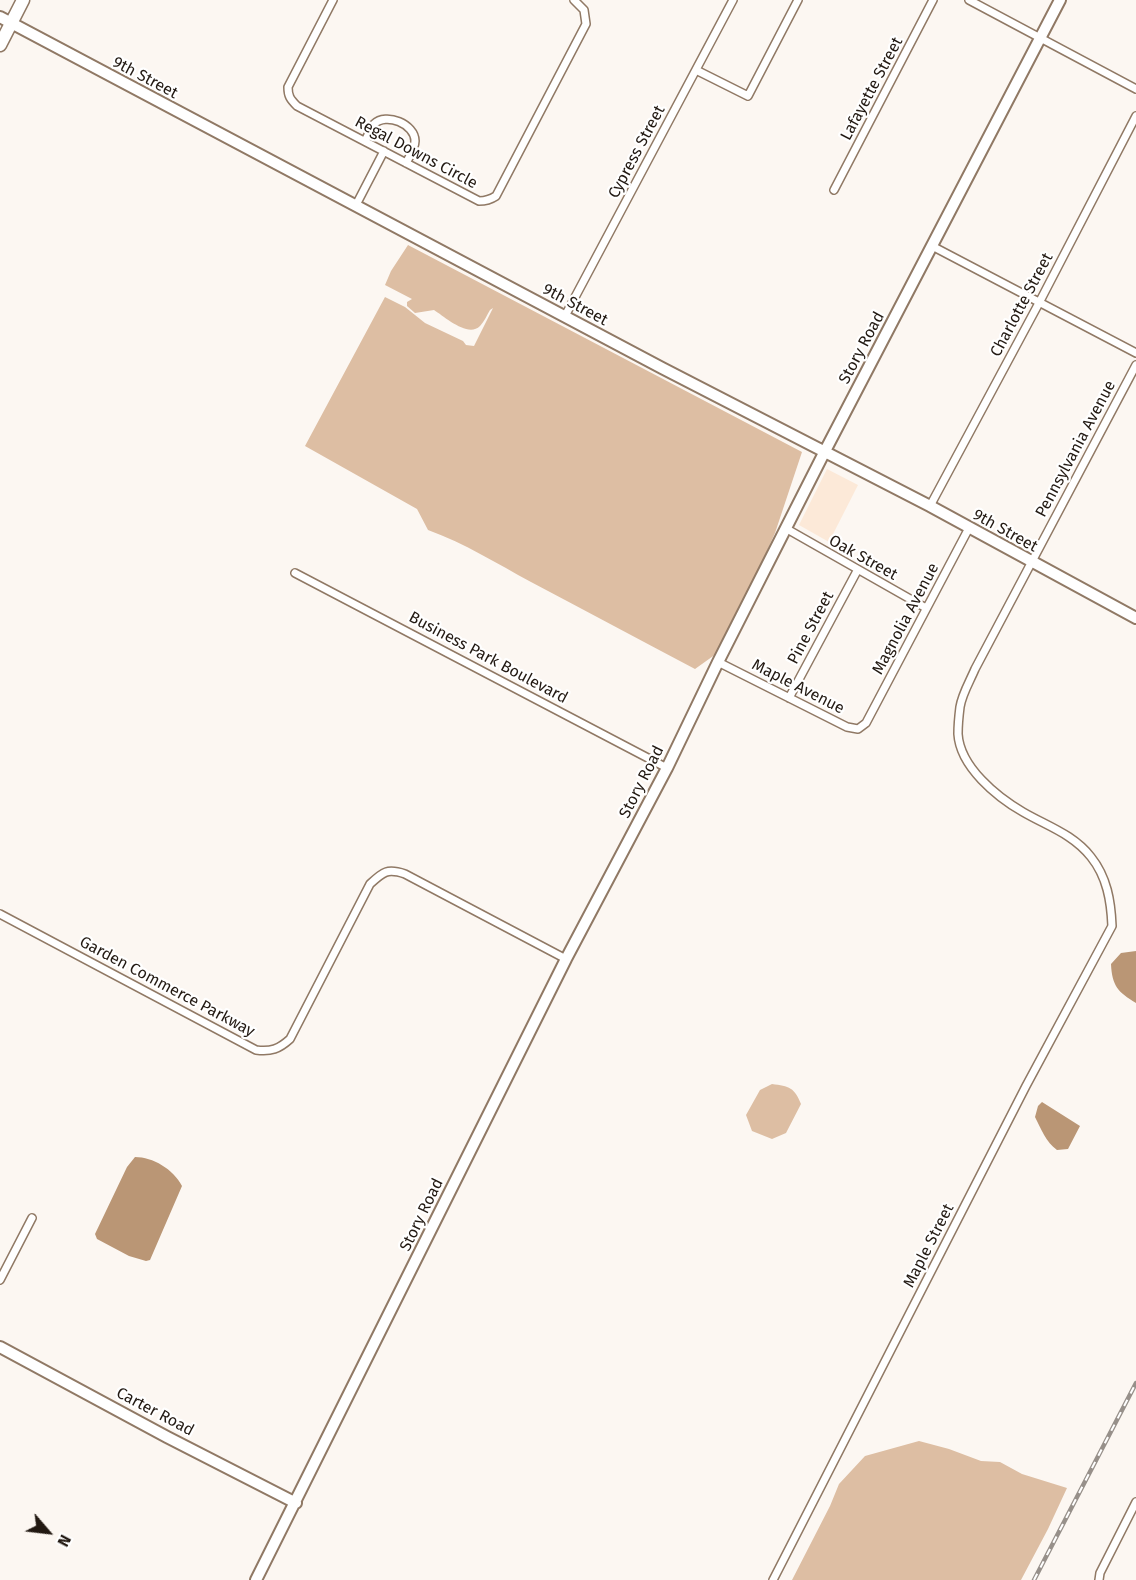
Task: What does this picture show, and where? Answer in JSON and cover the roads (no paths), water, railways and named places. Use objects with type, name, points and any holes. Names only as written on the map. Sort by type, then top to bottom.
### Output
[{"type":"highway","points":[[0,45],[6,20],[23,0]]},
{"type":"street","name":"Regal Downs Circle","points":[[333,0],[288,87],[288,94],[297,106],[479,201],[490,200],[496,196],[586,24],[584,10],[574,0]]},
{"type":"street","name":"Cypress Street","points":[[565,316],[733,0]]},
{"type":"street","points":[[696,70],[747,96],[798,0]]},
{"type":"street","name":"Lafayette Street","points":[[834,190],[933,0]]},
{"type":"street","points":[[969,0],[1136,89]]},
{"type":"street","name":"Story Road","points":[[256,1580],[566,959],[667,768],[825,451],[1060,0]]},
{"type":"street","name":"9th Street","points":[[6,20],[930,506],[1136,618]]},
{"type":"street","name":"Charlotte Street","points":[[930,506],[1136,116]]},
{"type":"street","points":[[365,141],[375,123],[383,119],[390,118],[409,128],[414,133],[415,142],[406,163]]},
{"type":"street","points":[[356,205],[384,151]]},
{"type":"street","points":[[932,246],[1136,353]]},
{"type":"street","name":"Pennsylvania Avenue","points":[[1112,926],[1106,882],[1091,857],[1067,834],[1022,812],[982,781],[967,760],[958,736],[961,705],[975,669],[1136,365]]},
{"type":"street","name":"Magnolia Avenue","points":[[866,723],[969,528]]},
{"type":"street","name":"Oak Street","points":[[787,529],[927,609]]},
{"type":"street","name":"Pine Street","points":[[789,698],[857,570]]},
{"type":"street","name":"Business Park Boulevard","points":[[295,573],[667,768]]},
{"type":"street","name":"Maple Avenue","points":[[718,662],[847,728],[858,729],[866,723]]},
{"type":"street","name":"Garden Commerce Parkway","points":[[0,914],[256,1050],[266,1052],[280,1048],[290,1039],[370,884],[381,874],[392,870],[405,874],[566,959]]},
{"type":"street","name":"Maple Street","points":[[773,1580],[1026,1086],[1112,926]]},
{"type":"street","points":[[0,1280],[32,1218]]},
{"type":"street","name":"Carter Road","points":[[0,1347],[296,1503]]},
{"type":"street","points":[[1099,1580],[1100,1573],[1136,1502]]},
{"type":"railway","points":[[1034,1580],[1136,1383]]}]
